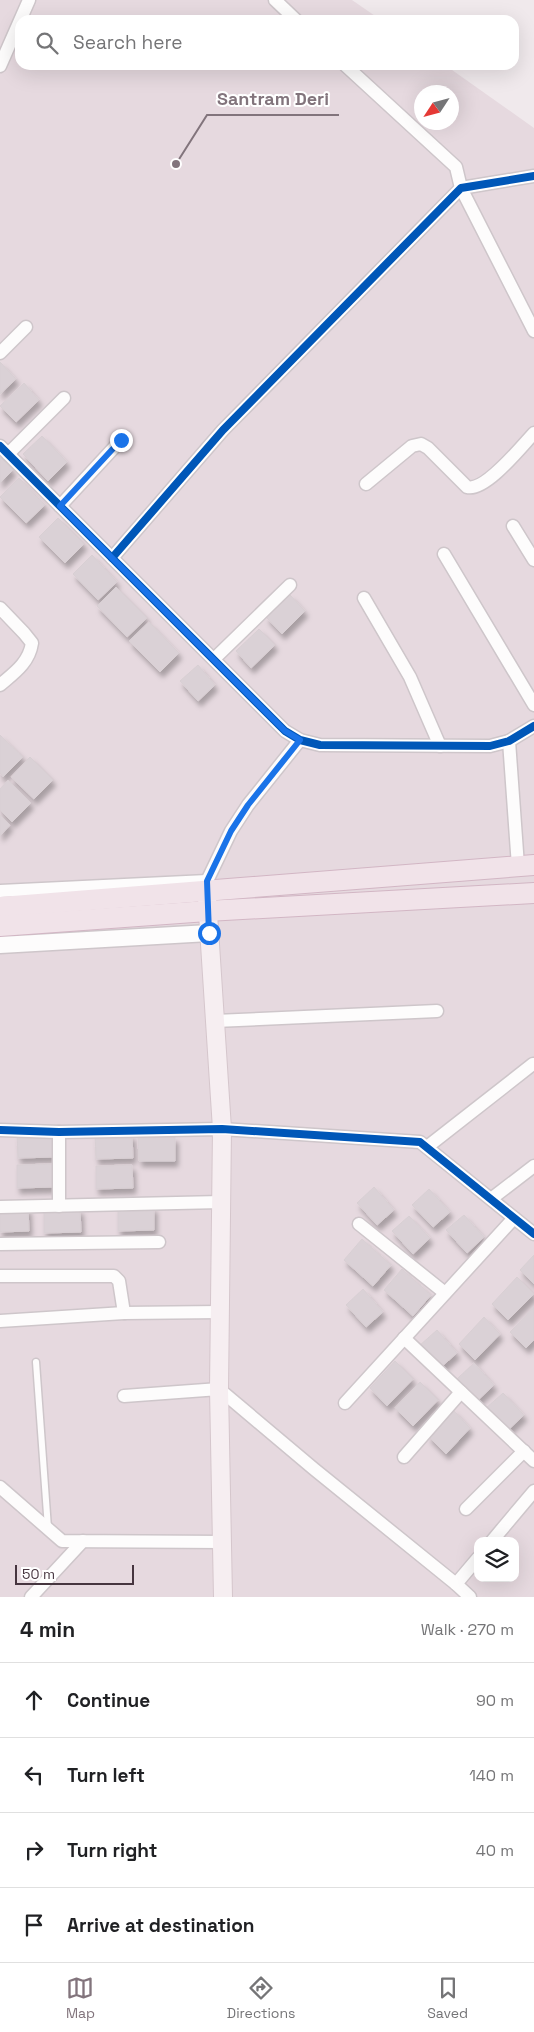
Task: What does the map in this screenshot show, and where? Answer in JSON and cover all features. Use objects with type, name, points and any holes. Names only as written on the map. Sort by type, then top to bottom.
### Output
[{"type":"main road","points":[[0,907],[169,893],[207,885],[526,866]]},
{"type":"main road","points":[[207,885],[207,911],[222,1129],[219,1389],[223,1597]]},
{"type":"main road","points":[[0,926],[174,913],[534,893]]},
{"type":"street","points":[[20,15],[29,0]]},
{"type":"street","points":[[275,0],[291,15]]},
{"type":"street","points":[[0,66],[5,39],[15,23]]},
{"type":"street","points":[[350,70],[456,167],[461,188],[534,331]]},
{"type":"street","points":[[112,558],[223,430],[461,188],[534,176]]},
{"type":"street","points":[[0,353],[26,327]]},
{"type":"street","points":[[64,398],[4,450],[285,731],[300,740],[320,745],[490,746],[509,741],[534,726]]},
{"type":"street","points":[[366,484],[412,446],[421,444],[428,448],[467,487],[473,489],[482,485],[534,433]]},
{"type":"street","points":[[60,506],[121,440]]},
{"type":"street","points":[[512,526],[534,560]]},
{"type":"street","points":[[444,554],[534,705]]},
{"type":"street","points":[[214,659],[290,585]]},
{"type":"street","points":[[364,598],[410,677],[440,746]]},
{"type":"street","points":[[0,608],[32,643],[24,663],[0,685]]},
{"type":"street","points":[[0,891],[207,885],[231,831],[248,805],[300,740]]},
{"type":"street","points":[[509,741],[526,866]]},
{"type":"street","points":[[0,945],[209,933]]},
{"type":"street","points":[[215,1021],[437,1011]]},
{"type":"street","points":[[427,1148],[533,1064]]},
{"type":"street","points":[[0,1130],[59,1132],[222,1129],[420,1142],[534,1234]]},
{"type":"street","points":[[59,1132],[59,1206]]},
{"type":"street","points":[[491,1199],[534,1166]]},
{"type":"street","points":[[0,1207],[221,1202]]},
{"type":"street","points":[[345,1403],[514,1218]]},
{"type":"street","points":[[359,1224],[445,1293]]},
{"type":"street","points":[[0,1244],[159,1242]]},
{"type":"street","points":[[0,1276],[114,1276],[119,1281],[124,1314]]},
{"type":"street","points":[[0,1321],[124,1314],[220,1312]]},
{"type":"street","points":[[404,1338],[534,1461]]},
{"type":"street","points":[[124,1396],[219,1389],[470,1597]]},
{"type":"street","points":[[404,1457],[461,1392]]},
{"type":"street","points":[[466,1509],[524,1451]]},
{"type":"street","points":[[0,1486],[62,1541],[223,1542]]},
{"type":"street","points":[[495,1537],[534,1491]]},
{"type":"street","points":[[31,1597],[83,1541]]},
{"type":"street","points":[[456,1584],[474,1563]]},
{"type":"lane","points":[[36,1362],[48,1529]]},
{"type":"shaded area","points":[[0,0],[352,0],[374,15],[15,15],[15,70],[452,70],[534,128],[534,1597],[0,1597]]},
{"type":"building","points":[[0,362],[16,379],[0,394]]},
{"type":"building","points":[[24,383],[39,400],[16,422],[0,406]]},
{"type":"building","points":[[42,436],[67,462],[48,481],[23,454]]},
{"type":"building","points":[[0,457],[13,470],[0,483]]},
{"type":"building","points":[[19,478],[45,505],[26,523],[0,497]]},
{"type":"building","points":[[58,518],[84,544],[65,563],[39,537]]},
{"type":"building","points":[[92,555],[117,582],[98,600],[73,574]]},
{"type":"building","points":[[116,587],[147,618],[127,637],[97,606]]},
{"type":"building","points":[[290,595],[305,611],[282,634],[266,617]]},
{"type":"building","points":[[149,622],[179,653],[160,672],[129,641]]},
{"type":"building","points":[[259,629],[275,645],[251,668],[236,651]]},
{"type":"building","points":[[198,665],[215,685],[198,701],[180,681]]},
{"type":"building","points":[[0,735],[23,757],[3,777],[0,773]]},
{"type":"building","points":[[30,757],[53,780],[34,799],[11,777]]},
{"type":"building","points":[[8,780],[31,803],[12,822],[0,810],[0,789]]},
{"type":"building","points":[[0,815],[10,825],[0,836]]},
{"type":"building","points":[[53,1134],[54,1157],[18,1158],[17,1135]]},
{"type":"building","points":[[95,1135],[132,1135],[133,1158],[96,1159]]},
{"type":"building","points":[[175,1137],[175,1161],[139,1161],[138,1138]]},
{"type":"building","points":[[53,1164],[54,1187],[17,1188],[17,1165]]},
{"type":"building","points":[[132,1165],[133,1188],[96,1189],[96,1166]]},
{"type":"building","points":[[374,1187],[394,1210],[377,1225],[357,1203]]},
{"type":"building","points":[[429,1189],[450,1212],[433,1227],[412,1205]]},
{"type":"building","points":[[154,1207],[154,1230],[118,1231],[118,1208]]},
{"type":"building","points":[[0,1208],[28,1208],[29,1231],[0,1232]]},
{"type":"building","points":[[80,1209],[81,1232],[44,1233],[44,1210]]},
{"type":"building","points":[[464,1215],[484,1237],[467,1253],[446,1230]]},
{"type":"building","points":[[409,1216],[430,1238],[413,1254],[392,1231]]},
{"type":"building","points":[[362,1239],[391,1265],[373,1286],[344,1260]]},
{"type":"building","points":[[534,1255],[534,1284],[520,1270]]},
{"type":"building","points":[[402,1269],[431,1295],[413,1316],[384,1290]]},
{"type":"building","points":[[517,1277],[534,1294],[508,1320],[492,1304]]},
{"type":"building","points":[[363,1289],[383,1312],[366,1327],[346,1305]]},
{"type":"building","points":[[534,1307],[534,1340],[526,1348],[510,1332]]},
{"type":"building","points":[[484,1317],[500,1334],[475,1360],[459,1344]]},
{"type":"building","points":[[437,1330],[457,1353],[440,1368],[419,1346]]},
{"type":"building","points":[[395,1361],[413,1379],[387,1406],[370,1388]]},
{"type":"building","points":[[474,1363],[494,1385],[477,1401],[457,1379]]},
{"type":"building","points":[[420,1382],[438,1400],[413,1426],[395,1408]]},
{"type":"building","points":[[503,1393],[524,1415],[507,1431],[486,1408]]},
{"type":"building","points":[[453,1410],[470,1428],[446,1454],[428,1436]]},
{"type":"cycle path","points":[[112,558],[223,430],[461,188],[534,176]]},
{"type":"cycle path","points":[[0,446],[285,731],[300,740],[320,745],[490,746],[509,741],[534,726]]},
{"type":"cycle path","points":[[0,1130],[59,1132],[222,1129],[420,1142],[534,1234]]},
{"type":"place","name":"Santram Deri","points":[[176,164]]},
{"type":"route","points":[[121,440],[60,506],[285,731],[300,740],[248,805],[231,831],[207,881],[209,933]]}]
